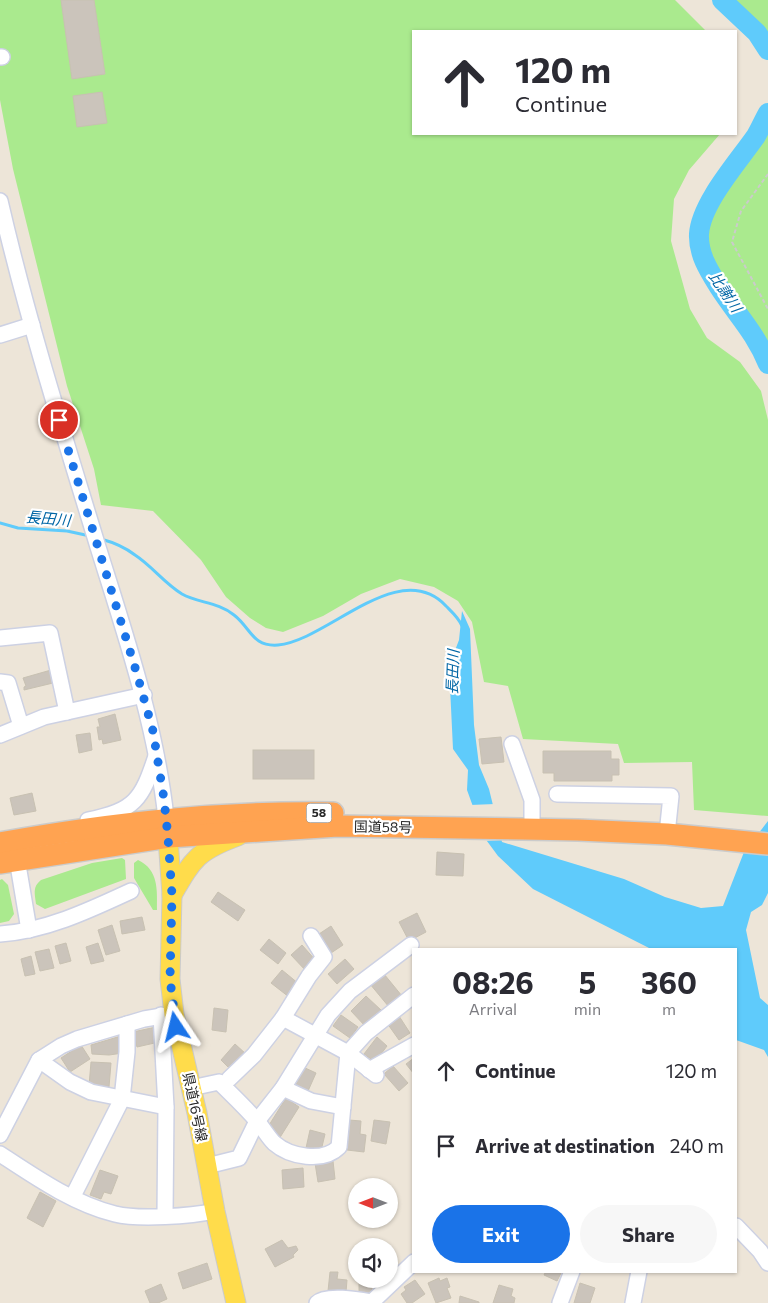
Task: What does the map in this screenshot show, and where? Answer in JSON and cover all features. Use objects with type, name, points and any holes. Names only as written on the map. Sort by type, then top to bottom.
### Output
[{"type":"highway","name":"国道58号","points":[[8,861],[168,828],[219,814],[309,813],[474,822]]},
{"type":"highway","name":"国道58号","points":[[0,843],[57,834],[168,828],[253,831],[338,826],[474,822],[668,827],[744,834],[768,829]]},
{"type":"highway","name":"国道58号","points":[[744,834],[768,844]]},
{"type":"main road","name":"県道16号線","points":[[168,828],[172,895],[170,979],[167,1014],[191,1088],[215,1211],[236,1303]]},
{"type":"main road","points":[[172,895],[195,858],[213,846],[253,831]]},
{"type":"street","points":[[0,201],[59,420],[144,695],[156,753],[168,828]]},
{"type":"street","points":[[0,335],[32,325]]},
{"type":"street","points":[[0,638],[50,634],[67,712]]},
{"type":"street","points":[[0,682],[8,683],[22,726]]},
{"type":"street","points":[[0,735],[44,718],[144,695]]},
{"type":"street","points":[[512,744],[532,800],[532,822]]},
{"type":"street","points":[[57,834],[84,821],[118,812],[132,803],[142,792],[156,753]]},
{"type":"street","points":[[557,794],[671,796],[668,827]]},
{"type":"street","points":[[8,861],[29,930]]},
{"type":"street","points":[[0,934],[29,930],[84,912],[131,891]]},
{"type":"street","points":[[229,1080],[284,1018],[309,976],[324,957],[311,936]]},
{"type":"street","points":[[207,1166],[239,1158],[257,1121],[283,1088],[328,1015],[350,991],[412,945]]},
{"type":"street","points":[[191,1088],[219,1082],[257,1121],[274,1143],[295,1154],[314,1157],[333,1153],[339,1147],[348,1053],[366,1033],[412,997]]},
{"type":"street","points":[[0,1135],[39,1060],[61,1046],[77,1039],[167,1014],[165,1215]]},
{"type":"street","points":[[284,1018],[348,1053],[373,1072],[412,1046]]},
{"type":"street","points":[[73,1196],[122,1099],[127,1052],[127,1024]]},
{"type":"street","points":[[39,1060],[91,1092],[166,1107]]},
{"type":"street","points":[[283,1088],[311,1101],[343,1107]]},
{"type":"street","points":[[0,1154],[98,1209],[118,1215],[165,1215],[215,1211]]},
{"type":"street","points":[[737,1227],[760,1250],[768,1263]]},
{"type":"street","points":[[317,1303],[324,1299],[354,1299],[372,1302],[412,1264]]},
{"type":"street","points":[[560,1303],[571,1273]]},
{"type":"street","points":[[633,1303],[639,1273]]},
{"type":"path","points":[[768,174],[741,211],[732,242],[768,309]]},
{"type":"green space","points":[[0,0],[675,0],[705,30],[412,30],[412,135],[719,135],[689,170],[674,199],[671,241],[690,309],[707,338],[740,362],[761,391],[768,420],[768,816],[694,810],[692,762],[624,763],[618,744],[523,739],[508,686],[484,682],[472,622],[458,601],[434,587],[400,579],[361,594],[323,616],[283,632],[266,628],[250,618],[226,597],[201,560],[153,511],[101,505],[94,469],[67,386],[13,169],[0,100]]},
{"type":"green space","points":[[721,0],[768,0],[768,52],[743,19]]},
{"type":"green space","points":[[768,111],[768,367],[757,339],[709,271],[699,235],[706,211],[761,126]]},
{"type":"green space","points":[[122,858],[125,860],[126,879],[45,909],[36,904],[35,888],[41,880],[92,863]]},
{"type":"green space","points":[[138,860],[150,869],[153,875],[157,888],[157,910],[153,910],[134,878],[134,863]]},
{"type":"green space","points":[[2,879],[8,885],[14,914],[9,921],[0,923],[0,880]]},
{"type":"water","points":[[462,611],[470,629],[474,725],[479,765],[489,789],[502,842],[624,879],[665,897],[701,908],[723,906],[744,852],[768,821],[768,893],[762,905],[751,912],[746,930],[760,998],[768,1005],[768,1057],[764,1050],[737,1040],[737,948],[649,948],[533,889],[498,856],[484,837],[467,790],[468,770],[453,749],[449,666],[459,640]]},
{"type":"pier","points":[[495,804],[505,840],[484,841],[470,805]]},
{"type":"building","points":[[61,0],[94,0],[105,74],[72,79]]},
{"type":"building","points":[[102,92],[107,123],[77,127],[73,96]]},
{"type":"building","points":[[51,670],[53,683],[24,690],[26,686],[23,678]]},
{"type":"building","points":[[115,714],[121,740],[103,744],[102,739],[99,740],[97,727],[100,727],[98,719]]},
{"type":"building","points":[[90,733],[92,750],[79,753],[76,735]]},
{"type":"building","points":[[501,737],[504,762],[482,764],[479,739]]},
{"type":"building","points":[[253,750],[314,750],[314,779],[253,779]]},
{"type":"building","points":[[543,751],[611,751],[611,759],[619,759],[619,775],[612,775],[612,781],[554,781],[554,773],[543,773]]},
{"type":"building","points":[[32,793],[36,811],[14,815],[10,798]]},
{"type":"building","points":[[437,852],[464,854],[463,876],[436,875]]},
{"type":"building","points":[[218,892],[245,910],[238,921],[211,902]]},
{"type":"building","points":[[417,913],[426,932],[409,941],[399,922]]},
{"type":"building","points":[[142,917],[145,930],[122,934],[120,921]]},
{"type":"building","points":[[112,925],[120,951],[106,955],[98,930]]},
{"type":"building","points":[[331,926],[343,945],[331,953],[319,934]]},
{"type":"building","points":[[269,939],[286,953],[278,964],[260,950]]},
{"type":"building","points":[[66,943],[71,961],[60,964],[55,946]]},
{"type":"building","points":[[98,943],[104,961],[91,964],[86,947]]},
{"type":"building","points":[[302,945],[317,962],[307,972],[291,955]]},
{"type":"building","points":[[49,949],[54,968],[40,971],[35,952]]},
{"type":"building","points":[[31,956],[35,974],[25,976],[21,959]]},
{"type":"building","points":[[345,959],[354,969],[337,984],[328,974]]},
{"type":"building","points":[[282,970],[299,984],[289,997],[271,983]]},
{"type":"building","points":[[384,974],[402,996],[389,1007],[370,984]]},
{"type":"building","points":[[366,996],[382,1011],[366,1027],[351,1011]]},
{"type":"building","points":[[214,1008],[228,1010],[226,1032],[212,1030]]},
{"type":"building","points":[[341,1015],[358,1027],[350,1038],[333,1026]]},
{"type":"building","points":[[399,1016],[410,1033],[399,1040],[387,1023]]},
{"type":"building","points":[[156,1027],[159,1042],[137,1047],[133,1032]]},
{"type":"building","points":[[121,1036],[123,1053],[109,1055],[92,1054],[91,1045]]},
{"type":"building","points":[[377,1037],[387,1046],[375,1062],[364,1054]]},
{"type":"building","points":[[235,1044],[246,1054],[231,1070],[221,1060]]},
{"type":"building","points":[[81,1045],[90,1059],[70,1072],[61,1058]]},
{"type":"building","points":[[412,1060],[412,1072],[406,1064]]},
{"type":"building","points":[[91,1062],[111,1063],[109,1087],[89,1086]]},
{"type":"building","points":[[393,1066],[408,1083],[399,1091],[384,1074]]},
{"type":"building","points":[[303,1067],[316,1073],[308,1091],[296,1085]]},
{"type":"building","points":[[286,1098],[299,1107],[279,1139],[266,1130]]},
{"type":"building","points":[[349,1120],[361,1121],[360,1134],[366,1135],[364,1152],[347,1150]]},
{"type":"building","points":[[374,1120],[390,1122],[386,1144],[371,1141]]},
{"type":"building","points":[[310,1130],[325,1134],[321,1151],[306,1148]]},
{"type":"building","points":[[333,1161],[335,1179],[318,1182],[315,1163]]},
{"type":"building","points":[[303,1168],[304,1187],[283,1189],[282,1170]]},
{"type":"building","points":[[100,1170],[118,1176],[111,1194],[104,1192],[101,1199],[90,1195]]},
{"type":"building","points":[[40,1192],[56,1201],[43,1227],[27,1218]]},
{"type":"building","points":[[282,1240],[288,1248],[296,1246],[298,1250],[293,1255],[294,1257],[275,1267],[265,1249]]},
{"type":"building","points":[[207,1263],[212,1279],[183,1289],[178,1273]]},
{"type":"building","points":[[330,1272],[338,1272],[337,1279],[347,1280],[346,1292],[328,1291]]},
{"type":"building","points":[[545,1273],[561,1273],[557,1281],[544,1275]]},
{"type":"building","points":[[439,1278],[440,1281],[447,1278],[450,1287],[447,1288],[451,1298],[436,1303],[428,1283]]},
{"type":"building","points":[[415,1280],[425,1294],[412,1303],[407,1303],[401,1294],[406,1290],[404,1287]]},
{"type":"building","points":[[580,1283],[595,1288],[590,1303],[574,1303]]},
{"type":"building","points":[[161,1284],[167,1299],[158,1303],[150,1303],[145,1291]]},
{"type":"building","points":[[499,1285],[513,1289],[511,1296],[515,1298],[514,1303],[493,1303]]},
{"type":"building","points":[[359,1288],[372,1288],[372,1294],[359,1295]]},
{"type":"building","points":[[460,1296],[479,1302],[479,1303],[459,1303]]},
{"type":"waterway","name":"比謝川","points":[[722,0],[757,33],[768,50]]},
{"type":"waterway","name":"比謝川","points":[[768,113],[756,136],[713,196],[701,222],[699,234],[700,248],[708,268],[752,333],[768,364]]},
{"type":"waterway","name":"長田川","points":[[0,523],[18,528],[67,531],[90,536]]},
{"type":"waterway","name":"長田川","points":[[101,539],[131,552],[182,594],[228,611],[240,620],[257,640],[269,645],[278,645],[297,640],[363,605],[385,595],[407,590],[427,593],[446,606],[462,626]]},
{"type":"route","points":[[59,420],[153,731],[168,837],[172,895],[170,979],[176,1027]]}]
